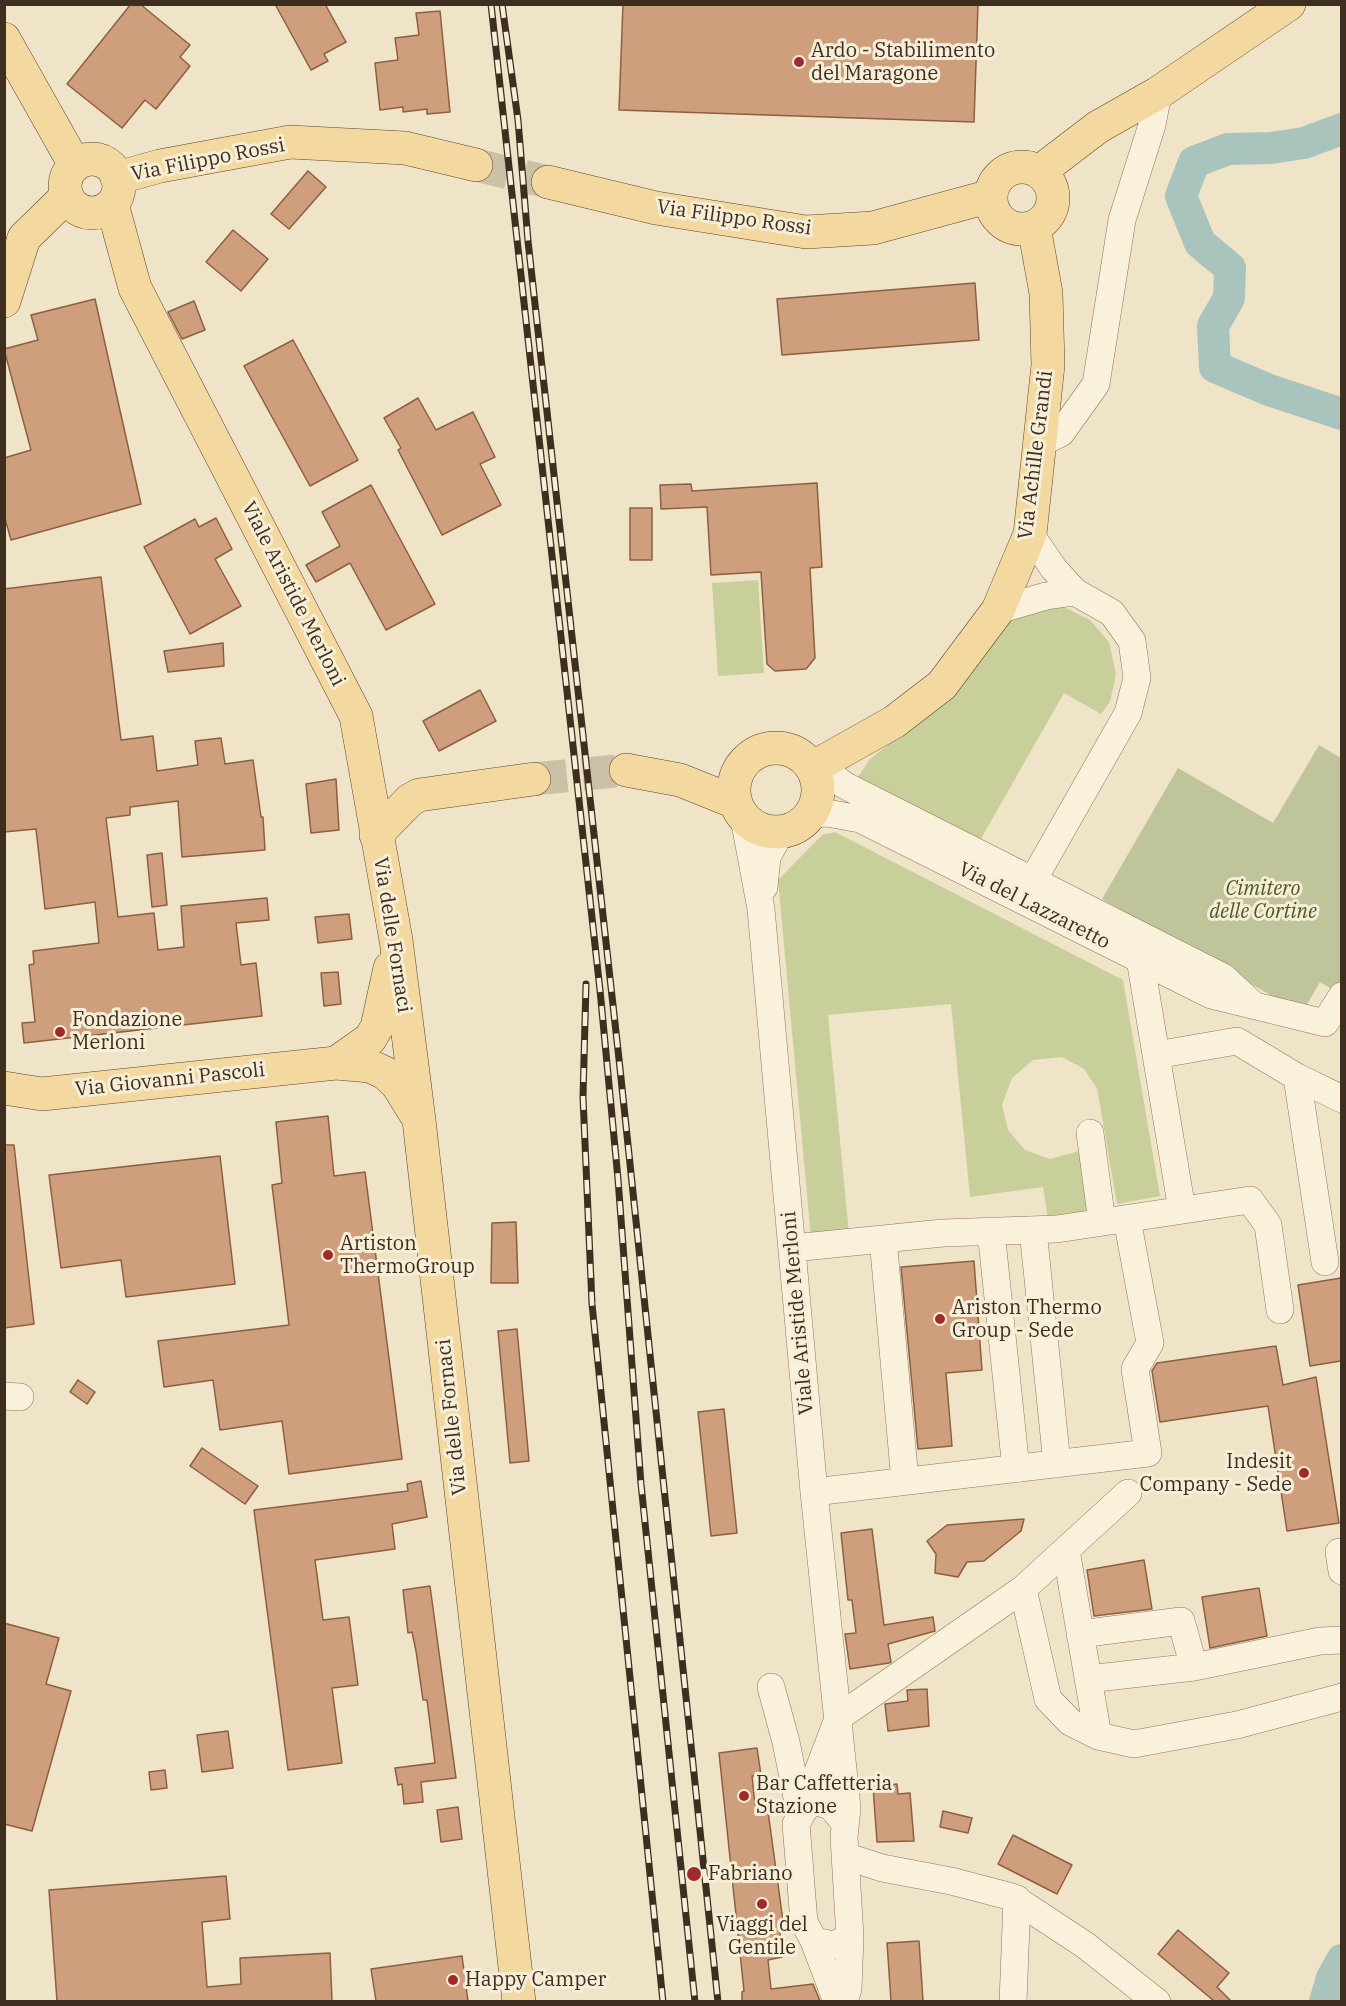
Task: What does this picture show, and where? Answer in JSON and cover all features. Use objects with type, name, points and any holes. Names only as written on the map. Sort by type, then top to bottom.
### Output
[{"type":"main road","points":[[1039,172],[1098,127],[1158,93],[1289,4]]},
{"type":"main road","points":[[4,39],[71,181],[78,209],[96,212],[114,191],[113,170],[99,160],[82,161],[71,181],[24,238],[4,301]]},
{"type":"main road","name":"Via Filippo Rossi","points":[[114,191],[160,166],[290,142],[405,148],[476,165]]},
{"type":"main road","points":[[1022,167],[1039,172],[1051,187],[1052,206],[1048,215],[1034,227],[1013,228],[1004,223],[992,207],[993,187],[1004,172],[1022,167]]},
{"type":"main road","name":"Via Filippo Rossi","points":[[548,182],[656,208],[806,232],[873,228],[991,196]]},
{"type":"main road","name":"Viale Aristide Merloni","points":[[114,191],[135,288],[356,716],[376,835]]},
{"type":"main road","name":"Via Achille Grandi","points":[[815,767],[894,722],[942,685],[998,610],[1030,534],[1048,365],[1046,293],[1034,227]]},
{"type":"main road","name":"Viale Aristide Merloni","points":[[740,810],[736,777],[751,756],[774,747],[795,752],[815,767]]},
{"type":"main road","points":[[626,770],[680,780],[740,810],[756,827],[770,832],[794,828],[811,814],[818,791],[815,767]]},
{"type":"main road","points":[[376,835],[410,800],[419,795],[534,778]]},
{"type":"main road","name":"Via delle Fornaci","points":[[376,835],[396,940],[419,1120],[505,1901],[519,2001]]},
{"type":"main road","name":"Via Giovanni Pascoli","points":[[336,1062],[370,1038],[377,1027],[396,940]]},
{"type":"main road","name":"Via Giovanni Pascoli","points":[[4,1088],[42,1094],[336,1062],[370,1066],[385,1073],[397,1084],[419,1120]]},
{"type":"street","points":[[1041,442],[1061,433],[1096,384],[1122,220],[1152,125],[1158,93]]},
{"type":"street","name":"Via del Lazzaretto","points":[[1030,534],[1054,569],[1075,592],[1112,613],[1132,641],[1137,678],[1128,713],[1033,880]]},
{"type":"street","points":[[998,610],[1046,596],[1075,592]]},
{"type":"street","name":"Via del Lazzaretto","points":[[815,767],[844,785],[1223,978],[1256,1008]]},
{"type":"street","name":"Viale Aristide Merloni","points":[[740,810],[761,909],[814,1492],[847,1808],[844,1822],[850,1937],[848,1989],[844,2001]]},
{"type":"street","name":"Via del Lazzaretto","points":[[811,814],[827,813],[860,819],[1211,995],[1256,1008],[1325,1023],[1341,996]]},
{"type":"street","name":"Viale Aristide Merloni","points":[[761,909],[767,857],[781,831]]},
{"type":"street","points":[[1140,959],[1182,1210]]},
{"type":"street","points":[[1238,1041],[1256,1008]]},
{"type":"street","points":[[1156,1055],[1238,1041],[1297,1077],[1341,1099]]},
{"type":"street","points":[[1297,1077],[1325,1262]]},
{"type":"street","points":[[814,1492],[1148,1453],[1135,1369],[1150,1343],[1090,1133]]},
{"type":"street","points":[[793,1248],[883,1239],[1033,1230],[1250,1200],[1268,1225],[1280,1310]]},
{"type":"street","points":[[1033,1230],[1057,1464]]},
{"type":"street","points":[[990,1231],[1016,1468]]},
{"type":"street","points":[[883,1239],[904,1481]]},
{"type":"street","points":[[837,2001],[814,1941],[806,1931],[802,1909],[796,1824],[805,1808],[839,1717],[1023,1589],[1128,1493]]},
{"type":"street","points":[[1065,1550],[1098,1736]]},
{"type":"street","points":[[1023,1589],[1048,1699],[1070,1722],[1098,1736],[1134,1744],[1237,1725],[1341,1697]]},
{"type":"street","points":[[1038,1655],[1081,1641],[1181,1621],[1194,1667]]},
{"type":"street","points":[[1088,1679],[1194,1667],[1320,1641],[1341,1640]]},
{"type":"street","points":[[771,1687],[805,1808]]},
{"type":"street","points":[[805,1808],[817,1802],[831,1806],[844,1822]]},
{"type":"street","points":[[846,1869],[882,1868],[951,1881],[1017,1899],[1085,1945],[1156,2001]]},
{"type":"street","points":[[1013,2001],[1017,1899]]},
{"type":"street","points":[[814,1941],[834,1945],[850,1937]]},
{"type":"green space","points":[[758,580],[764,673],[718,676],[712,583]]},
{"type":"green space","points":[[1062,606],[1090,620],[1109,642],[1116,674],[1110,702],[1101,714],[1064,693],[978,844],[856,780],[870,759],[942,703],[1003,626],[1015,617]]},
{"type":"green space","name":"Cimitero delle Cortine","points":[[1319,745],[1341,758],[1342,991],[1340,994],[1320,982],[1302,1013],[1102,899],[1178,768],[1273,823]]},
{"type":"green space","points":[[835,832],[1123,980],[1160,1196],[1117,1204],[1097,1088],[1084,1069],[1062,1057],[1033,1060],[1012,1078],[1002,1105],[1008,1130],[1025,1150],[1050,1159],[1079,1151],[1088,1212],[1048,1219],[1043,1187],[970,1197],[951,1004],[828,1015],[849,1234],[811,1238],[778,880],[822,835]]},
{"type":"building","points":[[131,4],[140,4],[190,45],[180,57],[190,66],[156,109],[145,100],[122,128],[67,84]]},
{"type":"building","points":[[275,4],[325,4],[346,42],[324,54],[328,61],[311,70]]},
{"type":"building","name":"Ardo - Stabilimento del Maragone","points":[[623,4],[978,4],[974,122],[619,110]]},
{"type":"building","points":[[440,11],[450,112],[427,114],[427,109],[403,112],[403,107],[380,110],[375,63],[398,60],[395,38],[419,35],[416,13]]},
{"type":"building","points":[[308,171],[326,187],[289,229],[271,214]]},
{"type":"building","points":[[233,230],[268,259],[241,291],[206,262]]},
{"type":"building","points":[[975,283],[979,340],[782,355],[777,299]]},
{"type":"building","points":[[95,299],[141,504],[11,540],[4,515],[4,458],[31,450],[4,349],[38,340],[31,315]]},
{"type":"building","points":[[194,301],[205,330],[182,339],[168,312]]},
{"type":"building","points":[[293,340],[358,460],[310,486],[244,366]]},
{"type":"building","points":[[418,398],[436,430],[473,412],[495,457],[480,464],[501,505],[442,535],[398,450],[401,448],[384,418]]},
{"type":"building","points":[[817,483],[822,567],[810,568],[815,658],[806,669],[775,671],[767,664],[761,572],[711,575],[707,507],[661,509],[660,485],[691,484],[692,491]]},
{"type":"building","points":[[371,485],[435,604],[386,630],[350,563],[316,582],[306,565],[340,546],[322,512]]},
{"type":"building","points":[[630,508],[652,508],[652,560],[630,560]]},
{"type":"building","points":[[216,518],[232,549],[215,559],[241,606],[190,634],[144,547],[195,519],[199,527]]},
{"type":"building","points":[[101,577],[121,740],[153,736],[157,771],[198,765],[195,741],[221,738],[225,764],[253,760],[261,817],[263,817],[265,850],[182,857],[178,801],[130,807],[130,815],[106,818],[118,917],[154,913],[158,950],[184,947],[181,906],[267,898],[269,920],[236,923],[241,965],[256,963],[262,1016],[24,1043],[22,1023],[35,1022],[29,965],[34,964],[33,951],[99,943],[95,902],[45,909],[36,829],[4,832],[4,589]]},
{"type":"building","points":[[223,643],[224,666],[168,672],[164,651]]},
{"type":"building","points":[[480,690],[496,721],[439,751],[423,721]]},
{"type":"building","points":[[336,779],[339,830],[311,833],[306,784]]},
{"type":"building","points":[[162,853],[167,905],[152,907],[147,855]]},
{"type":"building","points":[[349,914],[352,939],[318,943],[315,917]]},
{"type":"building","points":[[338,972],[341,1004],[324,1006],[321,973]]},
{"type":"building","name":"Artiston ThermoGroup","points":[[328,1116],[334,1176],[365,1172],[402,1459],[289,1474],[282,1421],[220,1430],[213,1380],[164,1387],[158,1341],[289,1325],[272,1185],[282,1183],[276,1122]]},
{"type":"building","points":[[4,1145],[14,1145],[34,1324],[4,1328]]},
{"type":"building","points":[[220,1156],[235,1284],[126,1297],[121,1260],[61,1268],[49,1175]]},
{"type":"building","points":[[516,1222],[518,1283],[491,1283],[492,1223]]},
{"type":"building","name":"Ariston Thermo Group - Sede","points":[[974,1261],[982,1370],[946,1373],[952,1446],[918,1449],[901,1267]]},
{"type":"building","points":[[1341,1278],[1341,1361],[1310,1366],[1298,1285]]},
{"type":"building","points":[[517,1329],[529,1461],[510,1463],[498,1331]]},
{"type":"building","name":"Indesit Company - Sede","points":[[1276,1346],[1283,1385],[1316,1377],[1339,1523],[1287,1531],[1268,1406],[1160,1422],[1152,1371],[1157,1363]]},
{"type":"building","points":[[78,1380],[95,1392],[87,1404],[70,1392]]},
{"type":"building","points":[[724,1409],[737,1533],[711,1536],[698,1412]]},
{"type":"building","points":[[202,1448],[258,1486],[245,1504],[190,1466]]},
{"type":"building","points":[[421,1481],[427,1517],[392,1524],[395,1549],[315,1560],[323,1620],[349,1617],[358,1685],[332,1688],[342,1763],[288,1770],[254,1510],[408,1491],[407,1484]]},
{"type":"building","points":[[1024,1519],[1021,1531],[984,1561],[967,1562],[958,1577],[935,1573],[936,1554],[927,1541],[947,1525]]},
{"type":"building","points":[[872,1529],[884,1625],[933,1617],[935,1631],[888,1644],[891,1662],[889,1663],[850,1669],[845,1634],[856,1633],[852,1600],[848,1600],[841,1533]]},
{"type":"building","points":[[1144,1560],[1152,1609],[1094,1616],[1087,1570]]},
{"type":"building","points":[[430,1586],[456,1778],[421,1782],[423,1802],[404,1804],[402,1784],[398,1785],[395,1768],[435,1763],[427,1700],[423,1700],[412,1632],[408,1633],[403,1590]]},
{"type":"building","points":[[1259,1588],[1267,1636],[1210,1648],[1202,1597]]},
{"type":"building","points":[[4,1623],[59,1638],[46,1684],[71,1691],[32,1831],[4,1824]]},
{"type":"building","points":[[927,1689],[929,1726],[888,1731],[885,1704],[908,1701],[907,1690]]},
{"type":"building","points":[[228,1731],[233,1768],[202,1772],[197,1735]]},
{"type":"building","name":"Fabriano","points":[[757,1748],[761,1775],[752,1776],[755,1805],[767,1804],[783,1921],[779,1922],[782,1957],[768,1960],[771,1989],[813,1984],[820,2001],[742,2001],[744,1991],[719,1753]]},
{"type":"building","points":[[165,1770],[167,1788],[151,1790],[149,1772]]},
{"type":"building","points":[[897,1784],[898,1794],[910,1793],[914,1841],[877,1842],[873,1787]]},
{"type":"building","points":[[458,1807],[462,1839],[441,1842],[437,1810]]},
{"type":"building","points":[[943,1811],[972,1818],[968,1833],[940,1827]]},
{"type":"building","points":[[1013,1835],[1072,1865],[1057,1894],[998,1864]]},
{"type":"building","points":[[226,1876],[230,1919],[202,1922],[207,1987],[241,1984],[240,1958],[330,1953],[332,2001],[57,2001],[49,1890]]},
{"type":"building","points":[[1178,1930],[1229,1973],[1217,1987],[1231,2001],[1214,2001],[1158,1954]]},
{"type":"building","points":[[919,1941],[923,2001],[891,2001],[887,1943]]},
{"type":"building","points":[[462,1956],[468,2001],[376,2001],[371,1969]]},
{"type":"waterway","points":[[1342,129],[1304,143],[1271,148],[1228,149],[1194,162],[1181,196],[1200,243],[1230,268],[1229,298],[1213,326],[1215,367],[1269,390],[1342,414]]},
{"type":"waterway","points":[[1325,2002],[1332,1978],[1342,1960]]},
{"type":"tunnel","points":[[476,165],[548,182]]},
{"type":"tunnel","points":[[534,779],[626,770]]},
{"type":"railway","points":[[491,4],[600,990],[618,1179],[641,1484],[695,2002]]},
{"type":"railway","points":[[502,4],[518,120],[528,241],[619,1059],[718,2002]]},
{"type":"railway","points":[[586,984],[583,1097],[592,1304],[663,2002]]},
{"type":"place","name":"Ardo - Stabilimento del Maragone","points":[[799,62]]},
{"type":"place","name":"Fondazione Merloni","points":[[60,1032]]},
{"type":"place","name":"Artiston ThermoGroup","points":[[328,1255]]},
{"type":"place","name":"Ariston Thermo Group - Sede","points":[[940,1319]]},
{"type":"place","name":"Indesit Company - Sede","points":[[1304,1473]]},
{"type":"place","name":"Bar Caffetteria Stazione","points":[[744,1796]]},
{"type":"place","name":"Fabriano","points":[[694,1874]]},
{"type":"place","name":"Viaggi del Gentile","points":[[762,1904]]},
{"type":"place","name":"Happy Camper","points":[[453,1980]]}]
